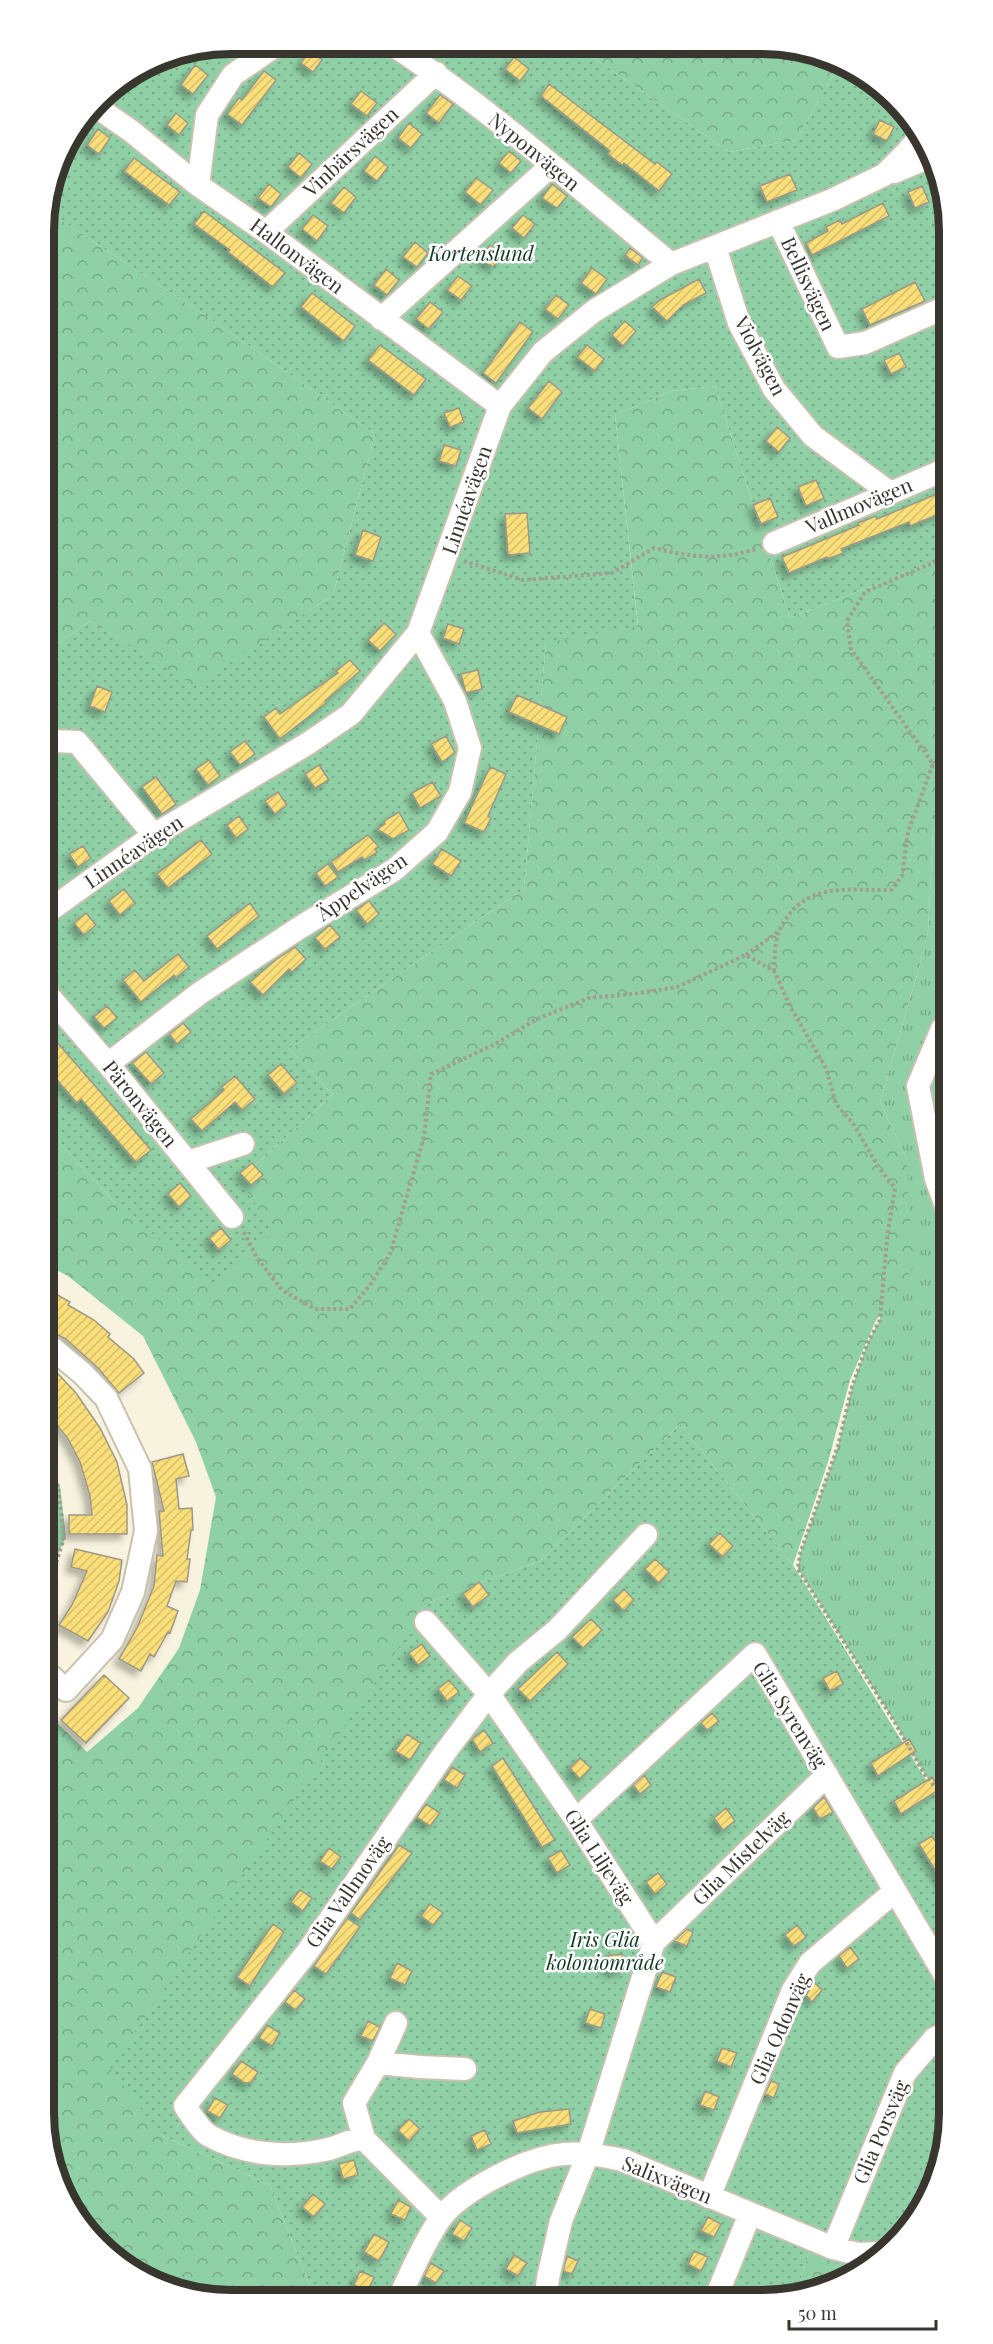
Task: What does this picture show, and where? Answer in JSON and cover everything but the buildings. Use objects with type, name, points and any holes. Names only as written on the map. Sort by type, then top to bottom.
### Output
[{"type":"street","points":[[198,185],[207,115],[233,75],[263,54]]},
{"type":"street","name":"Nyponvägen","points":[[407,54],[436,73],[552,165],[671,264]]},
{"type":"street","name":"Vinbärsvägen","points":[[266,232],[436,73]]},
{"type":"street","name":"Hallonvägen","points":[[102,111],[198,185],[266,232],[500,406]]},
{"type":"street","name":"Linnéavägen","points":[[54,907],[154,835],[307,744],[351,714],[418,633],[448,556],[500,406],[543,352],[594,310],[671,264],[884,176],[915,142]]},
{"type":"street","points":[[884,176],[924,159]]},
{"type":"street","points":[[381,319],[552,165]]},
{"type":"street","name":"Bellisvägen","points":[[778,221],[838,347],[865,343],[939,310]]},
{"type":"street","name":"Violvägen","points":[[715,247],[739,323],[774,389],[813,436],[889,492]]},
{"type":"street","name":"Vallmovägen","points":[[774,543],[939,472]]},
{"type":"street","name":"Äppelvägen","points":[[108,1064],[200,993],[299,928],[394,870],[437,832],[460,792],[470,748],[455,701],[418,633]]},
{"type":"street","points":[[54,741],[77,742],[154,835]]},
{"type":"street","name":"Päronvägen","points":[[54,1002],[108,1064],[232,1217]]},
{"type":"street","points":[[939,1036],[918,1086],[939,1187]]},
{"type":"street","points":[[188,1162],[243,1144]]},
{"type":"street","points":[[54,1350],[82,1372],[106,1398],[140,1469],[146,1531],[133,1592],[112,1640],[66,1690],[54,1679]]},
{"type":"street","name":"Glia Vallmoväg","points":[[364,2139],[356,2139],[327,2150],[283,2155],[245,2150],[206,2134],[184,2106],[308,1950],[433,1769],[489,1694],[518,1662],[557,1630],[646,1535]]},
{"type":"street","name":"Glia Liljeväg","points":[[426,1622],[489,1694],[576,1820],[654,1942]]},
{"type":"street","name":"Glia Syrenväg","points":[[576,1820],[755,1654],[939,1966]]},
{"type":"street","name":"Glia Mistelväg","points":[[654,1942],[827,1775]]},
{"type":"street","name":"Glia Odonväg","points":[[709,2197],[793,1990],[810,1963],[894,1892]]},
{"type":"street","points":[[547,2290],[561,2222],[588,2154],[654,1942]]},
{"type":"street","points":[[396,2023],[378,2063],[354,2103],[364,2139],[441,2217]]},
{"type":"street","name":"Glia Porsväg","points":[[833,2248],[905,2073],[929,2043],[939,2038]]},
{"type":"street","points":[[378,2063],[465,2069]]},
{"type":"street","name":"Salixvägen","points":[[403,2290],[441,2217],[465,2196],[497,2176],[561,2154],[588,2154],[622,2160],[833,2248],[858,2254],[869,2254]]},
{"type":"street","points":[[719,2290],[750,2214]]},
{"type":"path","points":[[448,556],[523,580],[612,573],[654,548],[695,557],[738,555],[774,543]]},
{"type":"path","points":[[232,1217],[243,1230],[257,1258],[282,1290],[315,1309],[350,1309],[370,1285],[390,1254],[424,1137],[431,1074],[495,1044],[539,1018],[589,998],[677,987],[746,954],[778,931],[792,912],[814,895],[832,889],[891,890],[902,876],[908,832],[933,764],[851,649],[847,621],[865,592],[939,560]]},
{"type":"path","points":[[778,931],[774,971],[791,1008],[826,1068],[836,1104],[854,1125],[879,1168],[895,1188],[887,1238],[880,1320],[868,1342],[852,1387],[838,1446],[800,1554],[798,1569],[894,1721],[925,1775],[939,1791]]},
{"type":"path","points":[[746,954],[774,971]]},
{"type":"path","points":[[54,1482],[58,1486],[64,1538],[54,1569]]},
{"type":"green space","name":"Kortenslund","points":[[219,54],[588,54],[729,152],[796,140],[836,70],[879,98],[895,114],[915,142],[926,163],[933,185],[939,231],[939,560],[790,618],[715,386],[671,391],[615,415],[638,626],[546,643],[524,889],[289,1049],[333,1094],[240,1179],[272,1232],[215,1284],[116,1204],[54,1137],[54,647],[90,621],[195,686],[333,595],[375,434],[218,324],[55,216],[63,174],[72,153],[91,123],[106,106],[142,78],[163,67],[196,57]]},
{"type":"green space","points":[[588,54],[774,54],[797,57],[836,70],[796,140],[729,152]]},
{"type":"green space","points":[[55,216],[218,324],[375,434],[333,595],[195,687],[90,621],[54,647]]},
{"type":"green space","points":[[715,386],[790,618],[939,560],[939,816],[933,833],[928,932],[880,1102],[907,1160],[909,1213],[918,1256],[898,1294],[876,1320],[850,1380],[828,1462],[793,1565],[680,1424],[540,1561],[430,1602],[161,2135],[270,2185],[312,2290],[231,2290],[196,2287],[163,2277],[142,2266],[106,2238],[78,2202],[67,2181],[56,2136],[54,2113],[54,1720],[87,1752],[138,1708],[179,1648],[200,1590],[216,1497],[196,1442],[143,1336],[68,1276],[54,1269],[54,1137],[116,1204],[240,1179],[333,1094],[289,1049],[524,889],[546,642],[638,625],[615,415],[671,391]]},
{"type":"green space","points":[[939,816],[939,1065],[936,1066],[939,1079],[939,1791],[925,1775],[894,1721],[798,1569],[800,1554],[838,1446],[852,1387],[868,1342],[880,1320],[881,1297],[907,1160],[880,1102],[928,932],[933,833]]},
{"type":"green space","name":"Iris Glia koloniområde","points":[[680,1424],[793,1565],[939,1801],[939,2125],[933,2159],[926,2181],[915,2202],[887,2238],[857,2262],[841,2263],[810,2249],[799,2286],[762,2290],[312,2290],[270,2185],[161,2135],[110,2068],[430,1602],[540,1561]]},
{"type":"green space","points":[[54,1474],[60,1486],[66,1537],[54,1563]]},
{"type":"green space","points":[[810,2249],[862,2259],[830,2277],[799,2286]]}]
